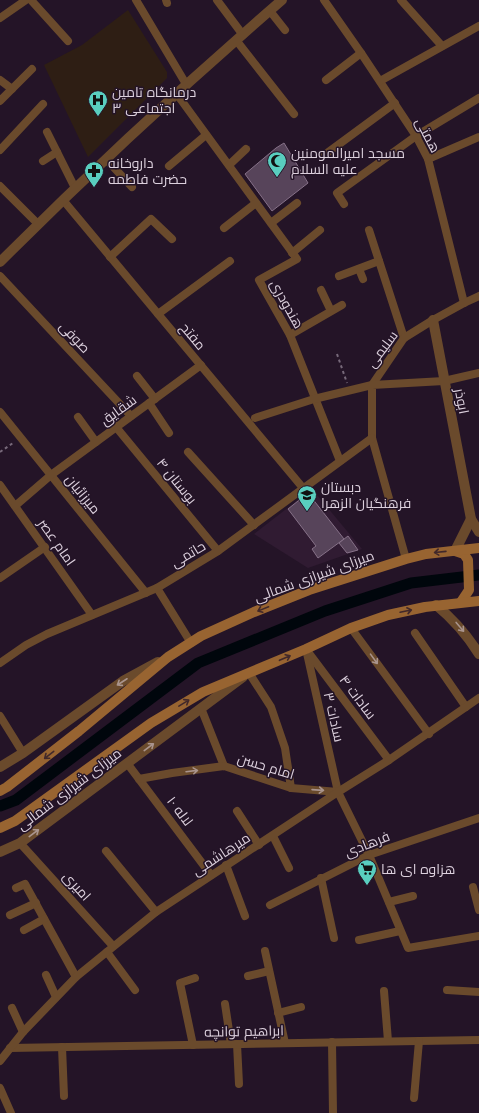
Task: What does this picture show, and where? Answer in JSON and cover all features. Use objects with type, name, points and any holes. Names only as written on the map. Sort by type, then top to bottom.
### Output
[{"type":"main road","name":"میرزای شیرازی شمالی","points":[[0,791],[79,731],[168,657],[202,636],[254,612],[309,590],[406,559],[426,554],[479,548]]},
{"type":"main road","points":[[455,551],[464,554],[468,560],[469,590],[461,602]]},
{"type":"main road","name":"میرزای شیرازی شمالی","points":[[0,828],[15,821],[151,723],[203,692],[352,628],[388,615],[436,605],[479,601]]},
{"type":"street","points":[[0,18],[26,0]]},
{"type":"street","points":[[31,0],[68,41]]},
{"type":"street","points":[[136,0],[186,84]]},
{"type":"street","points":[[217,0],[239,37],[294,114]]},
{"type":"street","points":[[0,262],[75,188],[176,93],[282,0]]},
{"type":"street","name":"همتی","points":[[324,0],[395,103],[416,136],[428,159],[464,303]]},
{"type":"street","points":[[400,0],[442,46]]},
{"type":"street","points":[[270,11],[285,30]]},
{"type":"street","points":[[380,81],[479,26]]},
{"type":"street","points":[[326,80],[361,53]]},
{"type":"street","points":[[0,101],[32,70]]},
{"type":"street","points":[[0,80],[12,89]]},
{"type":"street","points":[[176,93],[292,253],[320,230]]},
{"type":"street","points":[[344,204],[337,193],[416,136],[479,98]]},
{"type":"street","points":[[322,156],[395,103]]},
{"type":"street","points":[[0,150],[43,104]]},
{"type":"street","points":[[47,132],[75,188]]},
{"type":"street","points":[[169,166],[206,135]]},
{"type":"street","points":[[428,159],[479,137]]},
{"type":"street","points":[[229,165],[246,149]]},
{"type":"street","points":[[43,161],[57,152]]},
{"type":"street","points":[[106,159],[132,187]]},
{"type":"street","points":[[0,186],[38,224]]},
{"type":"street","name":"مفتح","points":[[63,200],[303,488]]},
{"type":"street","points":[[224,228],[256,203]]},
{"type":"street","points":[[271,223],[297,203]]},
{"type":"street","points":[[110,257],[151,220],[172,240]]},
{"type":"street","points":[[369,230],[404,338]]},
{"type":"street","name":"هندودری","points":[[292,253],[296,259],[259,280],[290,335],[340,461]]},
{"type":"street","points":[[158,314],[230,261]]},
{"type":"street","points":[[339,276],[379,261]]},
{"type":"street","points":[[359,269],[363,279]]},
{"type":"street","name":"صوفی","points":[[0,276],[131,416]]},
{"type":"street","points":[[321,290],[331,311]]},
{"type":"street","name":"سلیمی","points":[[255,418],[314,398],[372,385],[404,338],[433,320],[479,296]]},
{"type":"street","points":[[290,335],[342,305]]},
{"type":"street","name":"ابوذر","points":[[433,320],[471,519],[479,532]]},
{"type":"street","name":"شقایق","points":[[15,506],[51,475],[201,365]]},
{"type":"street","points":[[406,559],[372,438],[372,385],[444,381],[479,373]]},
{"type":"street","points":[[137,376],[170,433]]},
{"type":"street","name":"میرزائیان","points":[[0,412],[146,593]]},
{"type":"street","points":[[78,417],[96,442]]},
{"type":"street","name":"بوستان ۴","points":[[116,427],[218,551]]},
{"type":"street","name":"حاتمی","points":[[0,663],[26,645],[47,634],[157,588],[218,551],[372,438]]},
{"type":"street","points":[[188,452],[254,525]]},
{"type":"street","name":"امام عصر","points":[[0,485],[92,615]]},
{"type":"street","points":[[455,551],[471,519]]},
{"type":"street","points":[[0,578],[44,547]]},
{"type":"street","points":[[157,588],[191,643]]},
{"type":"street","points":[[436,605],[452,618],[479,654]]},
{"type":"street","points":[[352,628],[429,734]]},
{"type":"street","points":[[415,633],[466,707]]},
{"type":"street","name":"سادات ۴","points":[[306,649],[389,760]]},
{"type":"street","name":"سادات ۳","points":[[306,649],[338,792],[368,855],[408,948],[479,936]]},
{"type":"street","name":"میرزای شیرازی شمالی","points":[[0,768],[123,681],[168,657]]},
{"type":"street","points":[[249,673],[271,707],[285,748],[291,788]]},
{"type":"street","name":"میرزای شیرازی شمالی","points":[[0,852],[20,843],[249,673]]},
{"type":"street","name":"میرهاشمی","points":[[0,1060],[23,1032],[76,977],[156,912],[429,734],[479,698]]},
{"type":"street","points":[[201,708],[224,766]]},
{"type":"street","points":[[0,716],[23,752]]},
{"type":"street","name":"لاله ۱۰","points":[[127,763],[211,875]]},
{"type":"street","name":"امام حسن","points":[[139,779],[224,766],[291,788],[338,792]]},
{"type":"street","points":[[237,810],[259,845]]},
{"type":"street","name":"فرهادی","points":[[270,905],[368,855],[479,818]]},
{"type":"street","points":[[272,836],[289,868]]},
{"type":"street","name":"امیری","points":[[20,843],[110,949],[135,990]]},
{"type":"street","points":[[106,851],[156,912]]},
{"type":"street","points":[[226,865],[245,916]]},
{"type":"street","points":[[321,878],[334,938]]},
{"type":"street","points":[[16,888],[25,884],[76,977]]},
{"type":"street","points":[[474,887],[479,910]]},
{"type":"street","points":[[389,902],[413,896]]},
{"type":"street","points":[[10,915],[36,903]]},
{"type":"street","points":[[24,930],[44,919]]},
{"type":"street","points":[[359,940],[400,931]]},
{"type":"street","points":[[265,951],[285,1043]]},
{"type":"street","points":[[248,976],[269,971]]},
{"type":"street","points":[[46,975],[56,997]]},
{"type":"street","points":[[193,1045],[180,983],[195,978]]},
{"type":"street","points":[[384,990],[388,1041]]},
{"type":"street","points":[[447,990],[479,992]]},
{"type":"street","points":[[225,1004],[234,1044],[239,1084]]},
{"type":"street","points":[[278,1013],[301,1007]]},
{"type":"street","points":[[12,1008],[23,1032]]},
{"type":"street","name":"ابراهیم توانچه","points":[[10,1048],[479,1040]]},
{"type":"street","points":[[414,1098],[419,1041]]},
{"type":"street","points":[[332,1042],[333,1113]]},
{"type":"street","points":[[62,1047],[64,1096]]},
{"type":"street","points":[[0,1088],[10,1113]]},
{"type":"path","points":[[337,354],[349,390]]},
{"type":"path","points":[[0,452],[20,438]]},
{"type":"shaded area","name":"درمانگاه تامین اجتماعی ۳","points":[[128,10],[167,72],[167,78],[88,157],[44,65],[82,45]]},
{"type":"shaded area","name":"دبستان فرهنگیان الزهرا","points":[[312,489],[362,549],[308,568],[254,534]]},
{"type":"building","name":"مسجد امیرالمومنین علیه السلام","points":[[284,143],[308,183],[272,211],[245,174]]},
{"type":"building","points":[[308,493],[344,539],[318,558],[312,549],[316,546],[288,509]]},
{"type":"building","points":[[348,536],[358,550],[347,553],[339,543]]},
{"type":"waterway","points":[[0,806],[16,800],[198,663],[325,611],[411,583],[479,575]]},
{"type":"place","name":"درمانگاه تامین اجتماعی ۳","points":[[98,117]]},
{"type":"place","name":"مسجد امیرالمومنین علیه السلام","points":[[277,178]]},
{"type":"place","name":"داروخانه حضرت فاطمه","points":[[94,188]]},
{"type":"place","name":"دبستان فرهنگیان الزهرا","points":[[307,512]]},
{"type":"place","name":"هزاوه ای ها","points":[[367,886]]}]
